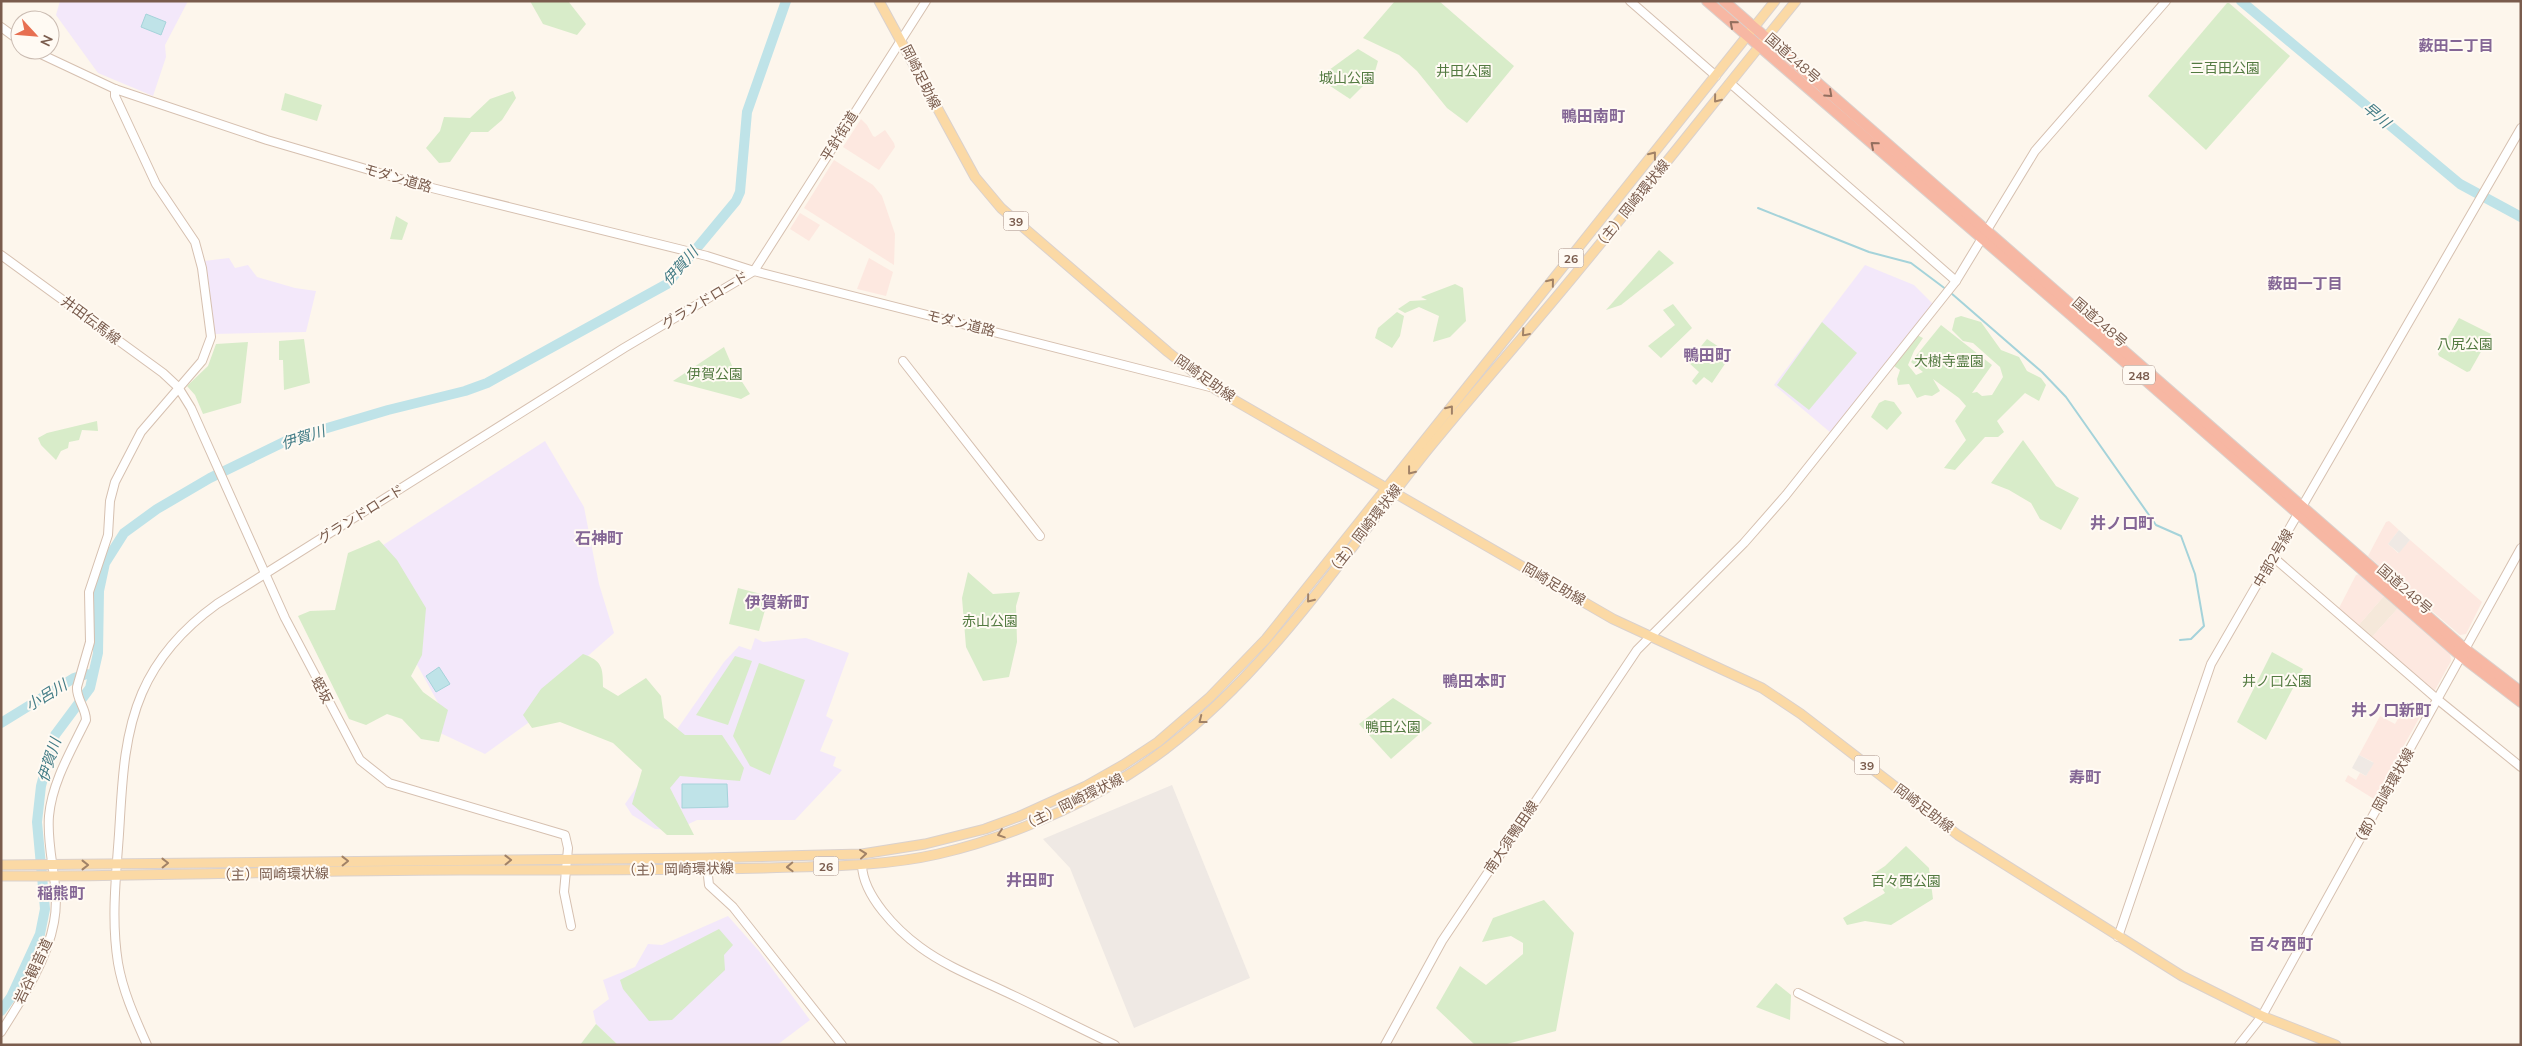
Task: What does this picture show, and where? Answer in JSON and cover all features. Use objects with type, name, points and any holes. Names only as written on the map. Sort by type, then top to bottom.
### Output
[{"type":"highway","name":"国道248号","points":[[1707,1],[1759,47],[1984,235]]},
{"type":"highway","name":"国道248号","points":[[1724,1],[1984,235],[2521,702]]},
{"type":"highway","name":"国道248号","points":[[2463,652],[2521,692]]},
{"type":"main road","name":"岡崎足助線","points":[[880,1],[975,177],[1001,208],[1168,352],[1215,389],[1613,620],[1762,688],[1801,714],[1958,835],[2182,976],[2262,1016],[2336,1045]]},
{"type":"main road","name":"（主）岡崎環状線","points":[[54,865],[706,858],[862,854],[925,844],[984,829],[1020,816],[1086,786],[1158,742],[1237,671],[1266,639],[1775,1]]},
{"type":"main road","name":"（主）岡崎環状線","points":[[55,876],[184,876],[482,870],[565,872],[862,865],[936,854],[1028,824],[1090,796],[1127,776],[1162,752],[1210,714],[1240,683],[1796,1]]},
{"type":"main road","name":"26","points":[[1,865],[54,865]]},
{"type":"main road","name":"26","points":[[1,876],[55,876]]},
{"type":"street","name":"平針街道","points":[[754,271],[926,1]]},
{"type":"street","points":[[1630,1],[1716,76]]},
{"type":"street","name":"南大須鴨田線","points":[[1385,1045],[1442,941],[1637,650],[1744,543],[1786,496],[1954,284],[2034,151],[2166,1]]},
{"type":"street","name":"モダン道路","points":[[53,60],[115,89],[350,165],[553,220],[707,256],[754,271],[1181,378],[1215,389]]},
{"type":"street","points":[[1730,83],[1954,284]]},
{"type":"street","points":[[115,89],[115,96],[156,184],[195,242],[202,268],[211,337],[202,362],[178,387]]},
{"type":"street","name":"中部2号線","points":[[2118,937],[2211,664],[2521,128]]},
{"type":"street","name":"井田伝馬線","points":[[1,255],[163,373],[178,387],[191,408],[224,481]]},
{"type":"street","name":"グランドロード","points":[[147,1045],[127,997],[118,962],[114,929],[116,875],[126,751],[142,693],[158,664],[182,633],[210,609],[265,574],[624,348],[754,271]]},
{"type":"street","points":[[902,361],[1040,536]]},
{"type":"street","name":"岩谷観音道","points":[[1,1032],[31,981],[49,940],[56,906],[49,814],[57,784],[86,716],[77,690],[90,642],[89,592],[108,535],[110,501],[115,482],[141,432],[178,387]]},
{"type":"street","name":"蛭坂","points":[[224,481],[265,574],[352,749],[360,760],[375,774],[389,783],[563,833],[566,838],[567,859]]},
{"type":"street","name":"（都）岡崎環状線","points":[[2239,1045],[2262,1016],[2521,548]]},
{"type":"street","points":[[2273,557],[2437,699],[2521,767]]},
{"type":"street","points":[[706,858],[709,885],[733,907],[842,1045]]},
{"type":"street","points":[[567,859],[564,892],[571,926]]},
{"type":"street","points":[[862,865],[862,872],[877,901],[889,917],[920,947],[955,968],[1114,1045]]},
{"type":"street","points":[[1798,993],[1900,1045]]},
{"type":"shaded area","points":[[60,1],[188,1],[165,45],[166,57],[153,96],[98,73],[60,21],[60,10],[57,10]]},
{"type":"shaded area","points":[[861,119],[873,136],[875,137],[885,130],[894,143],[895,147],[879,170],[843,147]]},
{"type":"shaded area","points":[[834,160],[873,185],[882,196],[895,234],[894,265],[804,208]]},
{"type":"shaded area","points":[[800,213],[820,225],[809,241],[790,229]]},
{"type":"shaded area","points":[[229,258],[235,268],[248,265],[257,277],[295,288],[316,291],[306,332],[213,334],[204,261]]},
{"type":"shaded area","points":[[869,258],[893,272],[886,296],[857,289]]},
{"type":"shaded area","points":[[1865,265],[1914,285],[1934,305],[1831,433],[1774,385]]},
{"type":"shaded area","points":[[545,441],[584,507],[599,584],[614,633],[565,676],[539,715],[485,754],[436,731],[442,710],[409,650],[377,549]]},
{"type":"shaded area","points":[[2389,521],[2399,530],[2388,544],[2398,553],[2410,540],[2482,602],[2466,634],[2460,635],[2368,556],[2386,522]]},
{"type":"shaded area","points":[[2399,530],[2410,540],[2399,553],[2388,544]]},
{"type":"shaded area","points":[[2359,574],[2384,596],[2358,626],[2339,608],[2356,575]]},
{"type":"shaded area","points":[[2384,596],[2398,608],[2371,638],[2358,626]]},
{"type":"shaded area","points":[[2398,608],[2450,653],[2451,661],[2434,692],[2371,638]]},
{"type":"shaded area","points":[[755,638],[763,642],[806,638],[849,653],[826,716],[833,720],[820,751],[836,757],[833,766],[842,770],[795,820],[697,820],[676,830],[655,829],[632,815],[625,804],[724,662],[739,646],[751,650]]},
{"type":"shaded area","points":[[2406,704],[2422,713],[2374,799],[2345,781],[2348,775],[2356,780],[2360,773],[2366,776],[2373,762],[2359,755],[2380,716],[2395,724]]},
{"type":"shaded area","points":[[2359,755],[2374,763],[2366,776],[2352,768]]},
{"type":"shaded area","points":[[1172,785],[1250,978],[1134,1028],[1070,868],[1043,839]]},
{"type":"shaded area","points":[[728,916],[759,951],[810,1020],[777,1045],[618,1045],[596,1024],[593,1011],[609,999],[603,980],[635,967],[648,944],[662,945]]},
{"type":"green space","points":[[530,1],[568,1],[586,24],[577,35],[543,24]]},
{"type":"green space","name":"井田公園","points":[[1395,1],[1439,1],[1514,66],[1467,123],[1447,108],[1417,71],[1399,55],[1363,38]]},
{"type":"green space","name":"三百田公園","points":[[2227,3],[2290,56],[2206,150],[2148,96]]},
{"type":"green space","name":"城山公園","points":[[1358,49],[1378,61],[1374,75],[1350,99],[1318,78]]},
{"type":"green space","points":[[513,91],[516,98],[502,120],[488,132],[471,132],[450,162],[439,163],[426,148],[440,131],[444,117],[470,118],[490,99]]},
{"type":"green space","points":[[285,93],[322,105],[317,121],[281,110]]},
{"type":"green space","points":[[396,216],[408,223],[402,240],[390,239]]},
{"type":"green space","points":[[1659,250],[1674,263],[1621,305],[1606,310]]},
{"type":"green space","points":[[1455,284],[1463,288],[1466,321],[1450,337],[1433,342],[1439,316],[1419,307],[1405,313],[1398,309],[1410,301],[1427,300],[1421,297]]},
{"type":"green space","points":[[1673,304],[1692,328],[1661,358],[1648,346],[1675,325],[1663,310]]},
{"type":"green space","points":[[1397,312],[1404,316],[1400,336],[1392,348],[1375,338],[1378,328]]},
{"type":"green space","name":"大樹寺霊園","points":[[1961,316],[1981,322],[2001,350],[2019,357],[2027,371],[2041,378],[2046,385],[2039,401],[2025,393],[1997,421],[2004,432],[1998,437],[1985,437],[1955,470],[1944,468],[1966,440],[1955,421],[1966,406],[1959,398],[1933,379],[1940,391],[1932,396],[1925,395],[1917,398],[1909,384],[1898,385],[1897,379],[1900,370],[1894,366],[1917,335],[1923,338],[1914,351],[1908,365],[1916,375],[1923,372],[1911,362],[1941,325],[1992,365],[1972,393],[1977,392],[1982,396],[1992,395],[2003,377],[2000,367],[1973,343],[1963,341],[1952,330],[1955,318]]},
{"type":"green space","name":"八尻公園","points":[[2459,318],[2491,334],[2470,371],[2467,372],[2438,354]]},
{"type":"green space","points":[[1822,322],[1857,353],[1809,410],[1777,385]]},
{"type":"green space","points":[[304,339],[310,383],[284,390],[283,360],[279,360],[279,341]]},
{"type":"green space","points":[[1707,339],[1731,355],[1712,383],[1704,377],[1696,385],[1692,381],[1699,372],[1688,362]]},
{"type":"green space","points":[[248,342],[241,403],[203,414],[195,395],[187,386],[208,366],[216,344]]},
{"type":"green space","name":"伊賀公園","points":[[724,347],[733,368],[750,394],[741,399],[673,381]]},
{"type":"green space","points":[[1885,400],[1894,402],[1902,413],[1887,430],[1871,417],[1879,403]]},
{"type":"green space","points":[[97,421],[98,431],[82,430],[79,440],[69,442],[68,448],[61,451],[56,460],[41,445],[38,438],[47,433]]},
{"type":"green space","points":[[2023,440],[2056,486],[2079,498],[2061,530],[2040,519],[2031,503],[2009,490],[1991,483]]},
{"type":"green space","points":[[379,540],[397,560],[426,608],[422,655],[411,676],[423,692],[448,710],[439,742],[421,739],[402,719],[387,714],[366,725],[349,719],[298,616],[310,611],[335,610],[348,553]]},
{"type":"green space","name":"赤山公園","points":[[968,572],[993,594],[1020,592],[1016,606],[1017,642],[1009,677],[983,681],[966,647],[962,598]]},
{"type":"green space","points":[[738,588],[769,596],[759,631],[729,624]]},
{"type":"green space","name":"井ノ口公園","points":[[2272,652],[2303,669],[2266,740],[2237,722]]},
{"type":"green space","points":[[583,654],[598,662],[603,674],[603,687],[618,696],[646,678],[661,696],[664,718],[685,735],[722,735],[744,768],[740,781],[680,776],[670,788],[694,835],[667,835],[632,804],[642,770],[613,743],[560,722],[532,728],[523,715],[541,689]]},
{"type":"green space","points":[[735,656],[752,661],[728,725],[696,715]]},
{"type":"green space","points":[[759,663],[805,680],[770,775],[750,766],[733,736]]},
{"type":"green space","name":"鴨田公園","points":[[1393,698],[1432,723],[1391,759],[1359,724]]},
{"type":"green space","name":"百々西公園","points":[[1906,846],[1929,868],[1933,899],[1891,925],[1865,921],[1847,925],[1843,918],[1885,893],[1873,874],[1885,866]]},
{"type":"green space","points":[[1544,900],[1574,933],[1556,1031],[1503,1045],[1475,1045],[1436,1008],[1460,966],[1486,985],[1523,954],[1523,943],[1511,936],[1482,942],[1493,918]]},
{"type":"green space","points":[[719,929],[733,945],[724,955],[725,970],[672,1020],[649,1021],[623,989],[620,980]]},
{"type":"green space","points":[[1776,983],[1791,995],[1790,1020],[1756,1007]]},
{"type":"green space","points":[[596,1024],[618,1045],[580,1045]]},
{"type":"water","points":[[146,14],[166,22],[161,35],[141,27]]},
{"type":"water","points":[[439,667],[450,684],[436,692],[426,676]]},
{"type":"water","points":[[682,784],[727,784],[728,807],[682,808]]},
{"type":"waterway","name":"伊賀川","points":[[1,1011],[11,997],[40,934],[45,909],[37,822],[41,786],[55,735],[90,688],[98,653],[99,591],[105,563],[124,533],[157,509],[210,478],[290,439],[388,410],[465,391],[487,383],[667,284],[736,201],[740,192],[747,112],[786,1]]},
{"type":"waterway","name":"早川","points":[[2241,1],[2460,184],[2521,217]]},
{"type":"waterway","points":[[1758,208],[1869,252],[1911,263],[1947,290]]},
{"type":"waterway","points":[[1951,293],[2042,372],[2066,397],[2156,525],[2181,536],[2195,574],[2204,626],[2191,639],[2180,640]]},
{"type":"waterway","name":"小呂川","points":[[1,723],[74,678],[87,674]]},
{"type":"district","name":"薮田二丁目","points":[[2456,45]]},
{"type":"district","name":"鴨田南町","points":[[1593,116]]},
{"type":"district","name":"薮田一丁目","points":[[2305,283]]},
{"type":"district","name":"鴨田町","points":[[1707,355]]},
{"type":"district","name":"井ノ口町","points":[[2122,523]]},
{"type":"district","name":"石神町","points":[[599,538]]},
{"type":"district","name":"伊賀新町","points":[[777,602]]},
{"type":"district","name":"鴨田本町","points":[[1474,681]]},
{"type":"district","name":"井ノ口新町","points":[[2391,710]]},
{"type":"district","name":"寿町","points":[[2085,777]]},
{"type":"district","name":"井田町","points":[[1030,880]]},
{"type":"district","name":"稲熊町","points":[[61,893]]},
{"type":"district","name":"百々西町","points":[[2281,944]]}]
